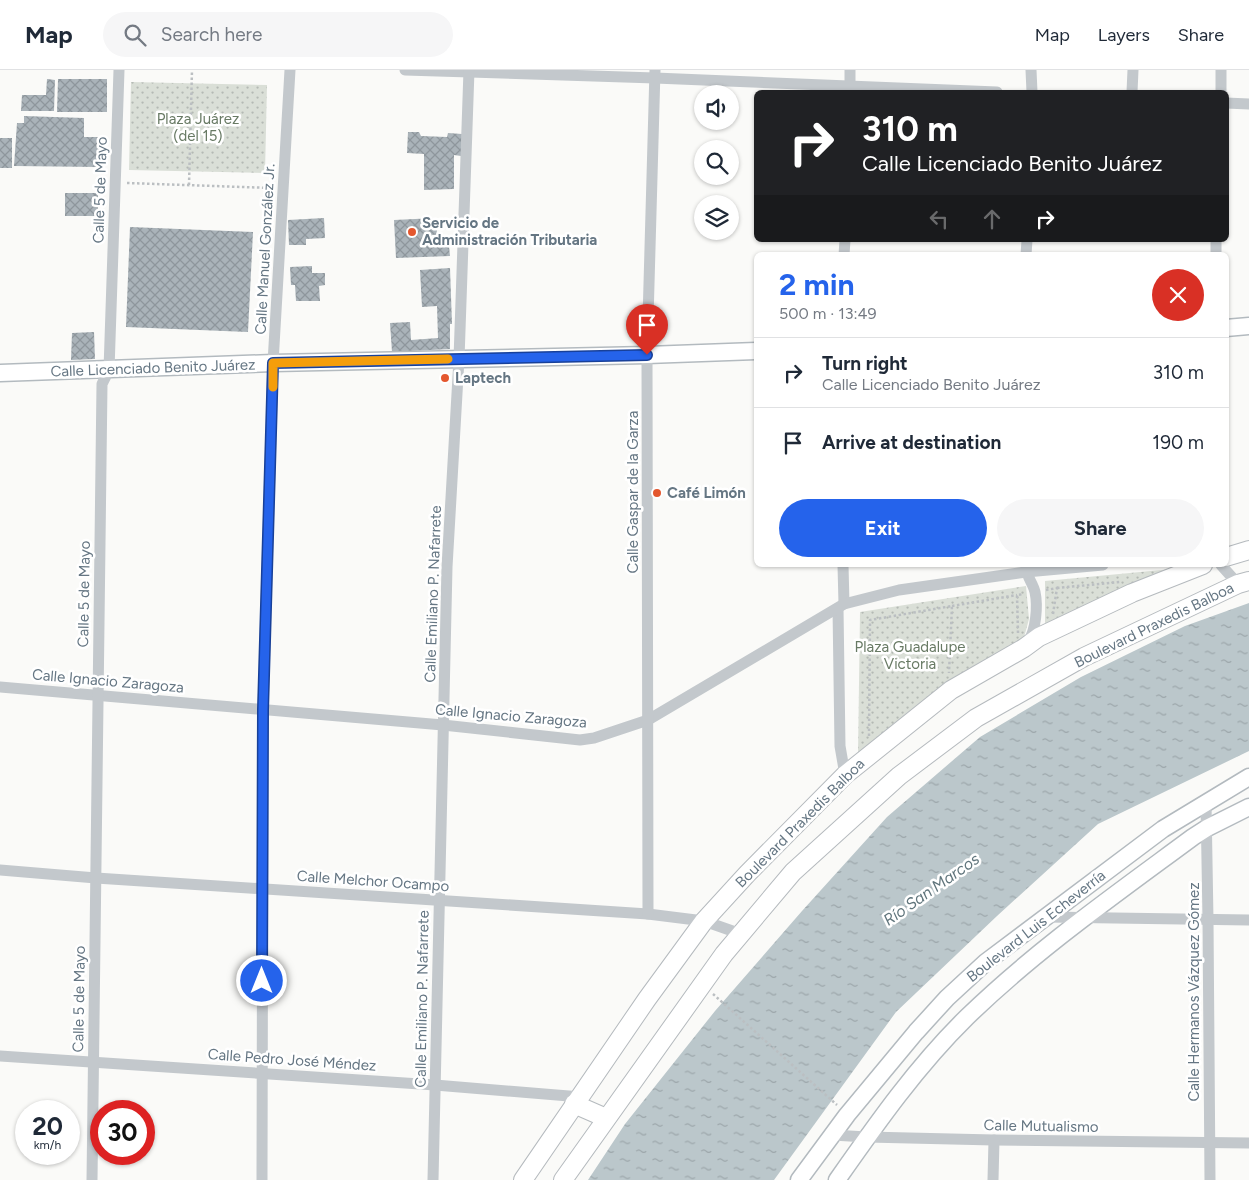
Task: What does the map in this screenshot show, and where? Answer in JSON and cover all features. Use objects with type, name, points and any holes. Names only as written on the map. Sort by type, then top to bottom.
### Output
[{"type":"main road","points":[[1229,328],[1249,326]]},
{"type":"main road","name":"Calle Licenciado Benito Juárez","points":[[0,373],[273,363],[754,351]]},
{"type":"main road","name":"Boulevard Praxedis Balboa","points":[[1229,556],[1249,550]]},
{"type":"main road","name":"Boulevard Praxedis Balboa","points":[[523,1180],[647,999],[704,921],[747,874],[845,775],[951,690],[1039,638],[1132,594],[1198,567]]},
{"type":"main road","name":"Boulevard Praxedis Balboa","points":[[564,1180],[606,1118],[724,954],[800,866],[899,776],[976,718],[1084,657],[1244,583]]},
{"type":"main road","name":"Boulevard Luis Echeverría","points":[[799,1180],[846,1115],[910,1038],[947,998],[986,962],[1155,835],[1249,777]]},
{"type":"main road","name":"Boulevard Luis Echeverría","points":[[837,1180],[923,1063],[968,1017],[1021,969],[1084,918],[1207,828],[1249,807]]},
{"type":"main road","points":[[578,1100],[606,1118]]},
{"type":"street","name":"Calle 5 de Mayo","points":[[92,1180],[102,384],[109,370],[119,70]]},
{"type":"street","name":"Calle Manuel González Jr.","points":[[262,1180],[263,710],[273,363],[290,70]]},
{"type":"street","points":[[405,70],[655,74],[850,89],[899,90]]},
{"type":"street","points":[[850,70],[850,89]]},
{"type":"street","points":[[1031,70],[1032,90]]},
{"type":"street","points":[[1132,90],[1133,70]]},
{"type":"street","points":[[1221,70],[1221,90]]},
{"type":"street","name":"Calle Emiliano P. Nafarrete","points":[[433,1180],[447,567],[459,359],[469,71]]},
{"type":"street","name":"Calle Gaspar de la Garza","points":[[648,914],[647,355],[655,74]]},
{"type":"street","points":[[1229,103],[1249,104]]},
{"type":"street","points":[[843,567],[840,746],[845,775]]},
{"type":"street","name":"Calle Ignacio Zaragoza","points":[[0,687],[443,725],[580,740],[594,738],[648,720],[841,606],[899,590],[1026,568],[1052,567]]},
{"type":"street","points":[[1224,567],[1244,583]]},
{"type":"street","points":[[1024,648],[1034,634],[1035,627],[1035,592],[1026,568]]},
{"type":"street","name":"Calle Hermanos Vázquez Gómez","points":[[1206,803],[1210,1180]]},
{"type":"street","name":"Calle Melchor Ocampo","points":[[0,870],[648,914],[704,921],[741,934]]},
{"type":"street","points":[[1047,917],[1249,920]]},
{"type":"street","name":"Calle Pedro José Méndez","points":[[0,1056],[435,1084],[578,1100]]},
{"type":"street","name":"Calle Mutualismo","points":[[832,1135],[994,1140],[1249,1143]]},
{"type":"street","points":[[993,1180],[994,1140]]},
{"type":"path","points":[[189,185],[192,70]]},
{"type":"path","points":[[115,183],[283,188]]},
{"type":"path","points":[[1057,588],[1129,581]]},
{"type":"path","points":[[868,744],[870,620],[1018,595]]},
{"type":"path","points":[[949,677],[952,606]]},
{"type":"path","points":[[706,988],[839,1108]]},
{"type":"green space","name":"Plaza Juárez (del 15)","points":[[131,82],[267,85],[265,173],[129,170]]},
{"type":"green space","points":[[1172,569],[1045,634],[1045,581]]},
{"type":"green space","name":"Plaza Guadalupe Victoria","points":[[1026,586],[1029,619],[1023,641],[858,755],[860,612]]},
{"type":"water","name":"Río San Marcos","points":[[1249,603],[1249,751],[1098,824],[896,1012],[774,1180],[588,1180],[625,1124],[715,1011],[887,817],[980,737],[1081,677],[1185,626]]},
{"type":"building","points":[[47,79],[55,80],[54,111],[21,111],[22,95],[46,95]]},
{"type":"building","points":[[58,79],[107,79],[107,112],[57,112]]},
{"type":"building","points":[[24,116],[84,118],[84,137],[101,137],[99,167],[14,166],[17,123],[24,123]]},
{"type":"building","points":[[408,132],[419,132],[421,136],[447,137],[448,133],[462,134],[461,156],[454,155],[454,189],[424,190],[424,154],[407,153]]},
{"type":"building","points":[[0,138],[12,138],[12,168],[0,168]]},
{"type":"building","points":[[65,193],[98,193],[98,216],[65,216]]},
{"type":"building","points":[[324,218],[325,238],[306,239],[306,245],[289,245],[288,220]]},
{"type":"building","points":[[436,218],[437,235],[432,235],[432,247],[449,246],[450,256],[396,258],[394,220]]},
{"type":"building","points":[[130,227],[253,232],[248,332],[126,327]]},
{"type":"building","points":[[312,266],[312,273],[325,273],[325,285],[319,286],[320,301],[296,301],[295,285],[291,285],[290,267]]},
{"type":"building","points":[[450,268],[452,324],[450,324],[450,349],[392,352],[390,323],[410,322],[411,340],[438,338],[437,306],[422,307],[420,270]]},
{"type":"building","points":[[94,332],[95,359],[71,360],[72,333]]},
{"type":"slow traffic","points":[[273,387],[273,363],[448,359]]},
{"type":"place","name":"Servicio de Administración Tributaria","points":[[412,232]]},
{"type":"place","name":"Laptech","points":[[445,378]]},
{"type":"place","name":"Café Limón","points":[[657,493]]},
{"type":"route","points":[[262,981],[263,710],[273,363],[647,355]]}]
